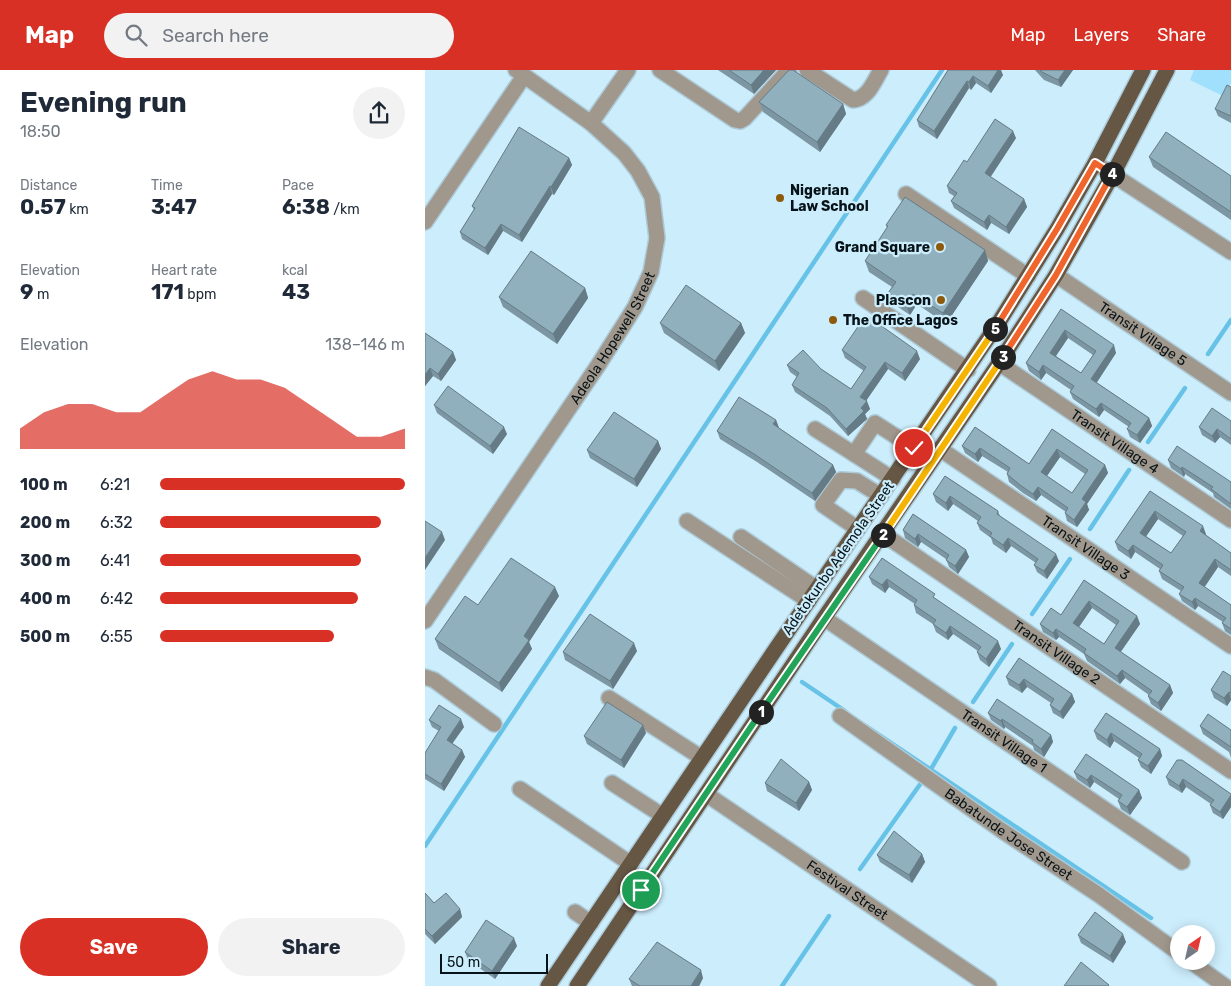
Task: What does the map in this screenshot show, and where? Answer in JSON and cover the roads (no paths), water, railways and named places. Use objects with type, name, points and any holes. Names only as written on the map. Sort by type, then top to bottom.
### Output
[{"type":"main road","name":"Adetokunbo Ademola Street","points":[[548,986],[967,370],[1028,276],[1095,163],[1143,70]]},
{"type":"main road","name":"Adetokunbo Ademola Street","points":[[577,986],[824,618],[999,363],[1056,275],[1113,174],[1167,70]]},
{"type":"street","points":[[591,123],[627,70]]},
{"type":"street","points":[[660,70],[735,120],[740,121],[745,118],[789,70]]},
{"type":"street","points":[[807,70],[853,100],[859,100],[865,96],[881,70]]},
{"type":"street","points":[[425,222],[520,73]]},
{"type":"street","name":"Adeola Hopewell Street","points":[[426,617],[599,364],[635,307],[651,272],[657,238],[652,198],[638,171],[625,153],[591,123],[520,73]]},
{"type":"street","points":[[1095,163],[1231,252]]},
{"type":"street","points":[[906,194],[1028,276]]},
{"type":"street","name":"Transit Village 5","points":[[1056,275],[1231,393]]},
{"type":"street","points":[[863,298],[967,370]]},
{"type":"street","name":"Transit Village 4","points":[[999,363],[1231,520]]},
{"type":"street","points":[[854,454],[875,423],[914,448]]},
{"type":"street","points":[[815,429],[893,478]]},
{"type":"street","name":"Transit Village 3","points":[[940,449],[1231,646]]},
{"type":"street","points":[[858,529],[823,505],[827,499],[841,480],[857,481],[881,496]]},
{"type":"street","points":[[687,521],[813,595]]},
{"type":"street","name":"Transit Village 2","points":[[883,534],[1231,771]]},
{"type":"street","points":[[741,537],[813,595]]},
{"type":"street","name":"Transit Village 1","points":[[824,618],[1182,862]]},
{"type":"street","points":[[425,677],[433,680],[494,724]]},
{"type":"street","points":[[609,698],[702,758]]},
{"type":"street","name":"Babatunde Jose Street","points":[[840,716],[1001,830],[1099,895],[1170,946]]},
{"type":"street","points":[[612,783],[663,816]]},
{"type":"street","points":[[520,789],[631,864]]},
{"type":"street","name":"Festival Street","points":[[706,794],[989,986]]},
{"type":"street","points":[[575,912],[591,923]]},
{"type":"street","points":[[1203,970],[1225,986]]},
{"type":"waterway","points":[[425,846],[942,70]]},
{"type":"waterway","points":[[1208,354],[1231,320]]},
{"type":"waterway","points":[[1148,442],[1185,388]]},
{"type":"waterway","points":[[1090,529],[1129,470]]},
{"type":"waterway","points":[[1032,614],[1070,559]]},
{"type":"waterway","points":[[973,702],[1012,644]]},
{"type":"waterway","points":[[802,682],[845,711]]},
{"type":"waterway","points":[[866,726],[1151,918]]},
{"type":"waterway","points":[[931,769],[955,728]]},
{"type":"waterway","points":[[860,869],[921,783]]},
{"type":"waterway","points":[[782,986],[829,916]]},
{"type":"place","name":"Nigerian Law School","points":[[780,198]]},
{"type":"place","name":"Grand Square","points":[[940,247]]},
{"type":"place","name":"Plascon","points":[[941,300]]},
{"type":"place","name":"The Office Lagos","points":[[833,320]]}]
